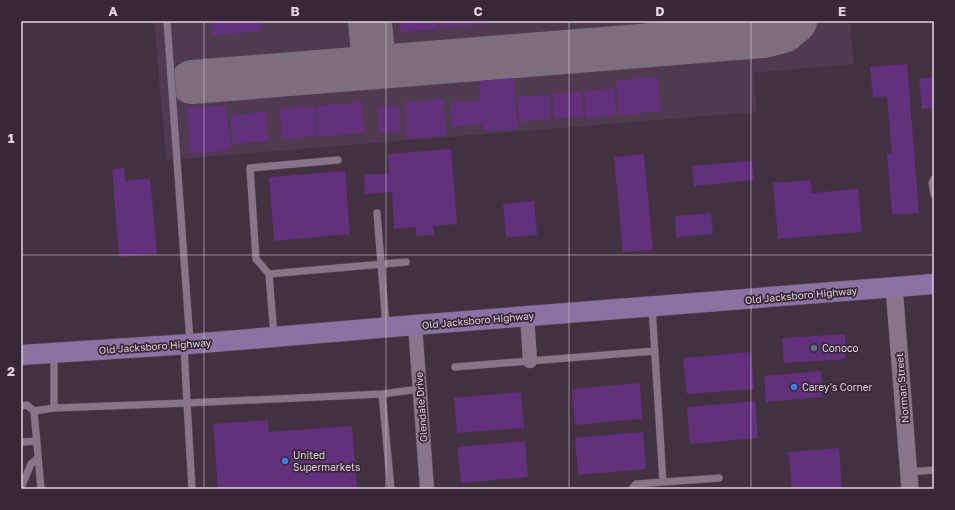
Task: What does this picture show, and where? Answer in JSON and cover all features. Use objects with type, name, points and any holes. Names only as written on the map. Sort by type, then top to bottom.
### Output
[{"type":"main road","name":"Old Jacksboro Highway","points":[[21,355],[187,345],[415,325],[934,284]]},
{"type":"street","name":"Norman Street","points":[[894,287],[910,489]]},
{"type":"street","points":[[527,316],[530,361]]},
{"type":"street","name":"Glendale Drive","points":[[415,325],[427,489]]},
{"type":"lane","points":[[167,21],[187,345],[187,403],[192,489]]},
{"type":"lane","points":[[274,337],[269,274],[256,259],[250,168],[338,160]]},
{"type":"lane","points":[[934,179],[932,183],[934,194]]},
{"type":"lane","points":[[377,213],[386,328]]},
{"type":"lane","points":[[269,274],[406,262]]},
{"type":"lane","points":[[652,306],[664,482]]},
{"type":"lane","points":[[455,367],[655,351]]},
{"type":"lane","points":[[54,353],[54,408]]},
{"type":"lane","points":[[34,411],[54,408],[382,394],[420,389]]},
{"type":"lane","points":[[382,394],[391,489]]},
{"type":"lane","points":[[21,406],[27,405],[34,411],[41,489]]},
{"type":"lane","points":[[21,442],[37,441]]},
{"type":"lane","points":[[21,488],[31,464],[38,458]]},
{"type":"lane","points":[[909,472],[934,470]]},
{"type":"lane","points":[[632,489],[636,484],[719,478]]},
{"type":"shaded area","points":[[154,21],[850,21],[854,64],[754,73],[757,112],[166,160]]},
{"type":"building","points":[[211,21],[260,21],[261,31],[212,35]]},
{"type":"building","points":[[400,21],[437,21],[437,29],[401,32]]},
{"type":"building","points":[[440,21],[472,21],[472,25],[441,28]]},
{"type":"building","points":[[473,21],[505,21],[505,22],[474,25]]},
{"type":"building","points":[[907,64],[919,213],[892,215],[887,154],[892,154],[887,96],[873,98],[870,67]]},
{"type":"building","points":[[658,77],[661,111],[619,115],[616,80]]},
{"type":"building","points":[[934,77],[934,108],[922,109],[919,79]]},
{"type":"building","points":[[514,78],[518,129],[483,131],[482,124],[452,127],[450,103],[481,101],[479,81]]},
{"type":"building","points":[[614,88],[616,115],[586,118],[584,91]]},
{"type":"building","points":[[581,91],[583,116],[555,119],[552,94]]},
{"type":"building","points":[[549,95],[551,119],[519,122],[517,97]]},
{"type":"building","points":[[443,99],[446,135],[407,139],[404,102]]},
{"type":"building","points":[[362,102],[365,133],[318,137],[316,106]]},
{"type":"building","points":[[226,105],[230,150],[191,154],[187,108]]},
{"type":"building","points":[[314,106],[316,136],[282,139],[280,109]]},
{"type":"building","points":[[399,106],[401,132],[379,133],[378,107]]},
{"type":"building","points":[[266,112],[268,141],[233,144],[230,115]]},
{"type":"building","points":[[451,149],[457,224],[433,226],[434,235],[416,236],[416,227],[394,229],[392,192],[365,194],[364,175],[389,173],[388,154]]},
{"type":"building","points":[[644,154],[653,250],[623,252],[614,157]]},
{"type":"building","points":[[752,161],[754,180],[694,186],[692,166]]},
{"type":"building","points":[[124,168],[125,181],[150,178],[157,254],[119,257],[112,169]]},
{"type":"building","points":[[345,171],[350,234],[274,241],[269,177]]},
{"type":"building","points":[[811,180],[812,193],[858,189],[862,232],[778,239],[773,183]]},
{"type":"building","points":[[534,201],[537,235],[506,238],[503,204]]},
{"type":"building","points":[[711,213],[713,234],[676,237],[675,216]]},
{"type":"building","name":"Conoco","points":[[845,334],[846,359],[784,363],[782,338]]},
{"type":"building","points":[[751,352],[754,389],[687,394],[683,358]]},
{"type":"building","name":"Carey's Corner","points":[[821,371],[823,397],[766,402],[764,376]]},
{"type":"building","points":[[640,383],[642,419],[575,425],[572,389]]},
{"type":"building","points":[[521,392],[524,428],[457,433],[454,398]]},
{"type":"building","points":[[755,401],[758,438],[690,444],[687,407]]},
{"type":"building","name":"United Supermarkets","points":[[268,420],[269,432],[352,426],[357,489],[218,489],[213,424]]},
{"type":"building","points":[[643,432],[646,469],[578,475],[575,438]]},
{"type":"building","points":[[525,441],[528,477],[461,483],[457,447]]},
{"type":"building","points":[[839,448],[842,489],[792,489],[788,452]]},
{"type":"taxiway","points":[[370,21],[374,67]]},
{"type":"taxiway","points":[[192,82],[764,36],[783,31],[795,21]]},
{"type":"place","name":"Conoco","points":[[814,348]]},
{"type":"place","name":"Carey's Corner","points":[[794,387]]},
{"type":"place","name":"United Supermarkets","points":[[285,461]]}]
